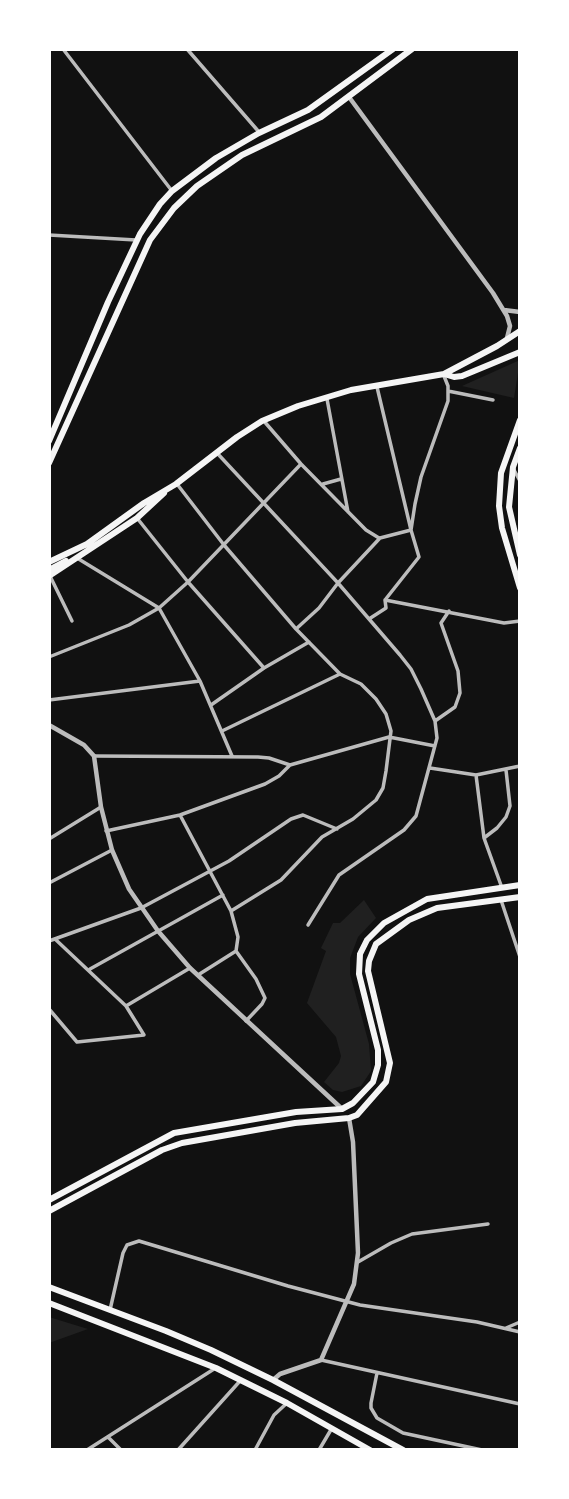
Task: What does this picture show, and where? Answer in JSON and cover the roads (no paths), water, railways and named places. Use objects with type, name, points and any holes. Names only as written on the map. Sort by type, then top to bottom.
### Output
[{"type":"main road","points":[[49,441],[139,237],[160,204],[172,191],[216,158],[259,133],[308,110],[393,49]]},
{"type":"main road","points":[[49,463],[150,240],[174,208],[197,186],[242,156],[321,117],[412,49]]},
{"type":"main road","points":[[341,88],[349,97]]},
{"type":"main road","points":[[139,237],[150,240]]},
{"type":"main road","points":[[49,562],[87,544],[144,503],[176,484],[263,420],[326,397],[444,374],[520,331]]},
{"type":"main road","points":[[444,374],[462,376],[520,352]]},
{"type":"main road","points":[[520,420],[501,474],[499,506],[502,528],[520,588]]},
{"type":"main road","points":[[520,448],[513,467],[509,507],[520,555]]},
{"type":"main road","points":[[49,574],[137,518],[168,489]]},
{"type":"main road","points":[[49,1200],[173,1133],[296,1112],[341,1109],[353,1103],[373,1082],[378,1065],[375,1038],[359,974],[360,954],[367,940],[390,919],[427,899],[520,885]]},
{"type":"main road","points":[[49,1211],[182,1143],[357,1115],[386,1082],[390,1063],[368,971],[376,944],[402,925],[437,908],[520,897]]},
{"type":"main road","points":[[341,1109],[349,1118]]},
{"type":"main road","points":[[49,1287],[174,1334],[273,1380],[403,1450]]},
{"type":"main road","points":[[49,1303],[216,1368],[287,1403],[370,1450]]},
{"type":"main road","points":[[265,1392],[273,1380]]},
{"type":"street","points":[[63,49],[172,191]]},
{"type":"street","points":[[187,49],[259,133]]},
{"type":"street","points":[[349,97],[503,310],[510,326],[506,341]]},
{"type":"street","points":[[49,235],[139,237]]},
{"type":"street","points":[[503,310],[520,312]]},
{"type":"street","points":[[411,530],[421,477],[448,401],[444,374]]},
{"type":"street","points":[[369,619],[386,608],[385,600],[419,557],[377,385]]},
{"type":"street","points":[[448,391],[493,400]]},
{"type":"street","points":[[326,397],[348,512]]},
{"type":"street","points":[[263,420],[348,512],[366,530],[380,538]]},
{"type":"street","points":[[217,453],[338,583],[411,669],[435,721],[435,746],[430,768],[422,801],[411,824],[339,875],[308,925]]},
{"type":"street","points":[[49,657],[128,625],[159,608],[188,582],[301,464]]},
{"type":"street","points":[[513,467],[520,481]]},
{"type":"street","points":[[322,485],[341,479]]},
{"type":"street","points":[[176,484],[296,629],[340,674],[360,684],[382,707],[389,723],[390,737],[383,788],[376,800],[312,845],[281,880],[231,911]]},
{"type":"street","points":[[137,518],[188,582],[264,668]]},
{"type":"street","points":[[296,629],[380,538],[411,530]]},
{"type":"street","points":[[77,558],[159,608],[200,681],[232,756]]},
{"type":"street","points":[[49,574],[72,621]]},
{"type":"street","points":[[385,600],[504,623],[520,621]]},
{"type":"street","points":[[435,721],[455,707],[460,692],[458,671],[441,623],[449,611]]},
{"type":"street","points":[[211,705],[264,668],[309,642]]},
{"type":"street","points":[[222,732],[340,674]]},
{"type":"street","points":[[49,699],[200,681]]},
{"type":"street","points":[[49,725],[84,745],[94,756],[105,831],[111,849],[129,889],[158,931],[190,968],[341,1109]]},
{"type":"street","points":[[105,831],[180,815],[265,784],[289,765],[390,737],[435,746]]},
{"type":"street","points":[[94,756],[232,756],[269,758],[289,765]]},
{"type":"street","points":[[430,768],[476,775],[520,766]]},
{"type":"street","points":[[484,838],[506,817],[510,806],[506,770]]},
{"type":"street","points":[[476,775],[484,838],[502,888]]},
{"type":"street","points":[[49,839],[101,807]]},
{"type":"street","points":[[180,815],[231,911],[237,937],[236,951],[256,979],[265,998],[246,1021]]},
{"type":"street","points":[[49,941],[141,908],[229,861],[291,819],[303,815],[337,829]]},
{"type":"street","points":[[49,883],[111,849]]},
{"type":"street","points":[[89,969],[223,895]]},
{"type":"street","points":[[500,900],[520,957]]},
{"type":"street","points":[[49,1009],[77,1042],[144,1035],[126,1006],[55,939]]},
{"type":"street","points":[[198,975],[236,951]]},
{"type":"street","points":[[126,1006],[190,968]]},
{"type":"street","points":[[321,1360],[354,1284],[358,1262],[353,1142],[349,1118]]},
{"type":"street","points":[[358,1262],[412,1234],[488,1224]]},
{"type":"street","points":[[110,1310],[123,1254],[127,1245],[139,1241],[345,1301],[520,1332]]},
{"type":"street","points":[[506,1328],[520,1322]]},
{"type":"street","points":[[273,1380],[280,1374],[321,1360],[520,1404]]},
{"type":"street","points":[[88,1450],[216,1368]]},
{"type":"street","points":[[377,1373],[371,1403],[377,1418],[403,1433],[482,1450]]},
{"type":"street","points":[[178,1450],[242,1380]]},
{"type":"street","points":[[255,1450],[274,1415],[287,1403]]},
{"type":"street","points":[[319,1450],[332,1428]]},
{"type":"street","points":[[108,1437],[121,1450]]}]
